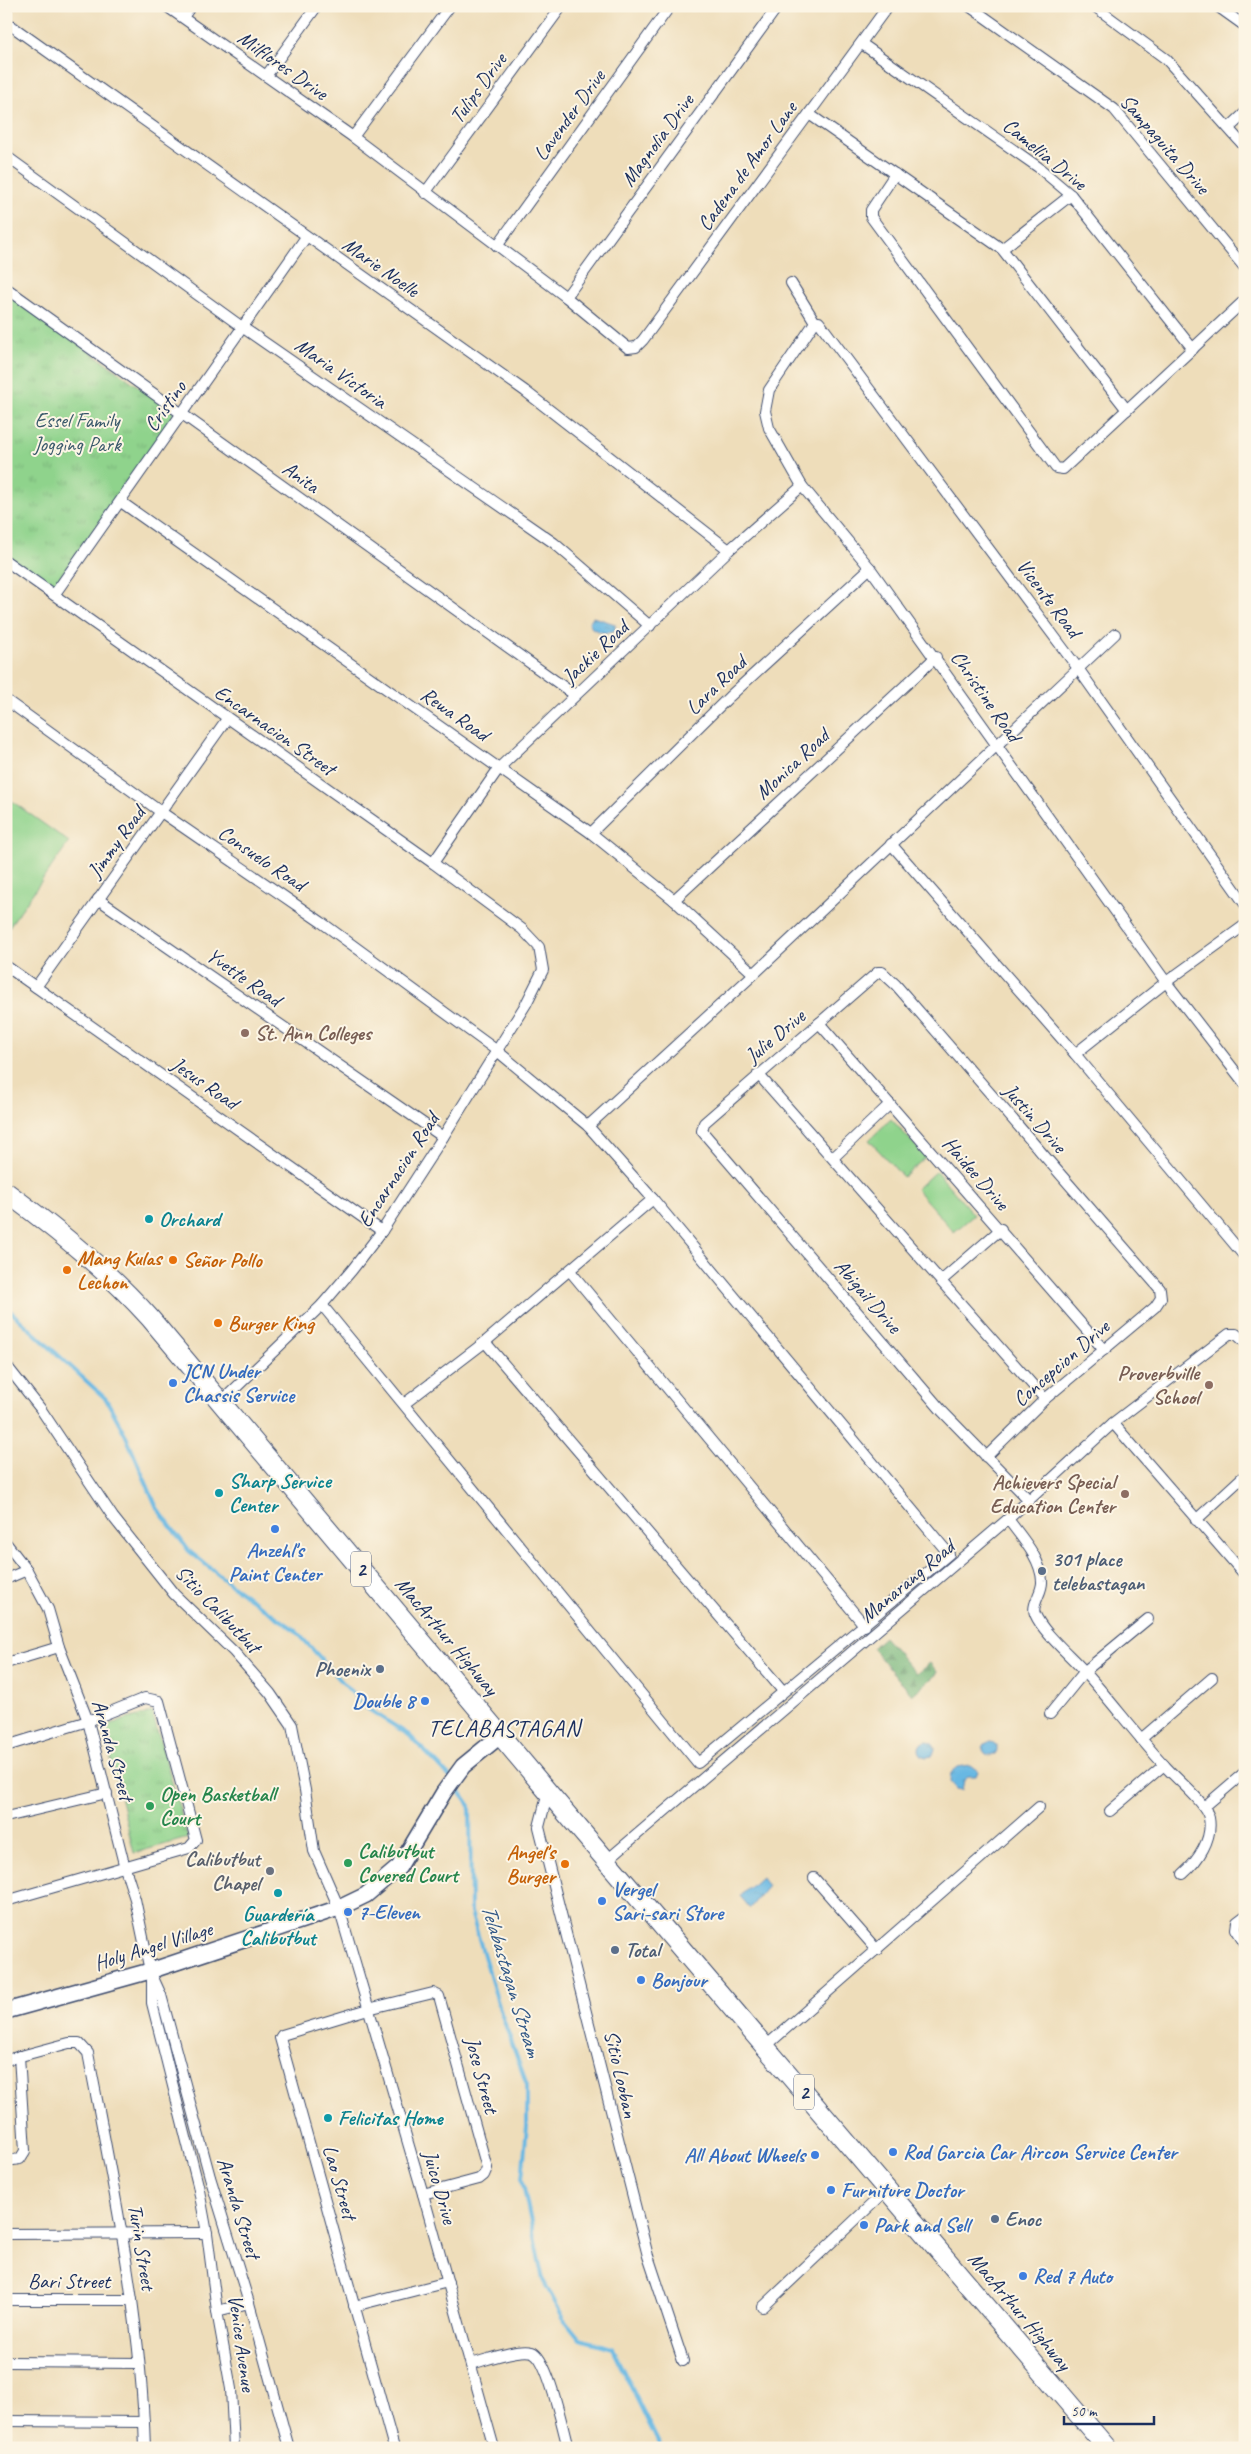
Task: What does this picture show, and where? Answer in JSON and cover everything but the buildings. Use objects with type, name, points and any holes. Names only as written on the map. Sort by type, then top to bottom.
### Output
[{"type":"highway","name":"MacArthur Highway","points":[[6,1192],[68,1238],[115,1281],[150,1318],[548,1792],[1108,2448]]},
{"type":"street","name":"Milflores Drive","points":[[166,6],[353,137],[425,193],[566,297],[628,348],[636,347]]},
{"type":"street","points":[[183,18],[191,6]]},
{"type":"street","points":[[266,76],[317,6]]},
{"type":"street","points":[[353,137],[450,6]]},
{"type":"street","name":"Tulips Drive","points":[[425,193],[562,6]]},
{"type":"street","name":"Lavender Drive","points":[[498,246],[670,6]]},
{"type":"street","name":"Magnolia Drive","points":[[566,297],[778,6]]},
{"type":"street","name":"Cadena de Amor Lane","points":[[636,347],[862,44],[888,6]]},
{"type":"street","name":"Sampaguita Drive","points":[[969,6],[1114,109],[1245,268]]},
{"type":"street","points":[[1094,6],[1166,59],[1245,147]]},
{"type":"street","points":[[1217,6],[1245,26]]},
{"type":"street","name":"Marie Noelle","points":[[6,22],[525,391],[729,550]]},
{"type":"street","name":"Camellia Drive","points":[[862,44],[1038,167],[1071,195],[1192,349]]},
{"type":"street","points":[[1229,128],[1245,113]]},
{"type":"street","points":[[809,114],[1002,249],[1127,410]]},
{"type":"street","name":"Maria Victoria","points":[[6,156],[242,327],[554,543],[650,626]]},
{"type":"street","points":[[895,174],[871,210],[871,218],[1056,468],[1063,469],[1245,300]]},
{"type":"street","points":[[1002,249],[1071,195]]},
{"type":"street","name":"Cristino","points":[[54,595],[306,237]]},
{"type":"street","name":"Vicente Road","points":[[791,283],[816,322],[819,322],[1077,667],[1245,904]]},
{"type":"street","name":"Anita","points":[[6,288],[575,694]]},
{"type":"street","name":"Christine Road","points":[[816,322],[769,390],[765,401],[769,428],[802,486],[870,568],[936,657],[1166,982],[1245,1084]]},
{"type":"street","name":"Jackie Road","points":[[433,863],[499,768],[729,550],[802,486]]},
{"type":"street","name":"Rewa Road","points":[[121,502],[591,833],[674,900],[754,974]]},
{"type":"street","name":"Encarnacion Street","points":[[6,561],[433,863],[522,929]]},
{"type":"street","name":"Lara Road","points":[[591,833],[729,697],[870,568]]},
{"type":"street","points":[[588,1126],[754,974],[1077,667],[1115,634]]},
{"type":"street","name":"Monica Road","points":[[674,900],[936,657]]},
{"type":"street","name":"Consuelo Road","points":[[6,700],[161,812],[322,922],[496,1050],[588,1126],[653,1199],[949,1554],[865,1626]]},
{"type":"street","name":"Jimmy Road","points":[[36,988],[227,719]]},
{"type":"street","points":[[891,844],[1075,1054],[1245,1257]]},
{"type":"street","name":"Yvette Road","points":[[98,899],[443,1138]]},
{"type":"street","points":[[1075,1054],[1166,982],[1245,924]]},
{"type":"street","name":"Encarnacion Road","points":[[221,1402],[322,1305],[382,1231],[443,1138],[526,1004],[543,970],[540,948],[522,929]]},
{"type":"street","name":"Jesus Road","points":[[6,966],[382,1231]]},
{"type":"street","name":"Justin Drive","points":[[873,974],[882,972],[896,986],[1160,1289],[1161,1298]]},
{"type":"street","name":"Julie Drive","points":[[702,1126],[758,1074],[819,1023],[873,974]]},
{"type":"street","name":"Haidee Drive","points":[[819,1023],[1104,1350]]},
{"type":"street","points":[[758,1074],[1045,1399]]},
{"type":"street","points":[[833,1158],[890,1104]]},
{"type":"street","name":"Abigail Drive","points":[[702,1126],[702,1131],[710,1142],[942,1411],[1029,1500]]},
{"type":"street","points":[[404,1404],[485,1342],[653,1199]]},
{"type":"street","points":[[941,1281],[1001,1230]]},
{"type":"street","points":[[322,1305],[698,1763],[783,1691],[865,1626],[570,1271]]},
{"type":"street","name":"Concepcion Drive","points":[[986,1457],[1045,1399],[1155,1307],[1161,1298]]},
{"type":"street","name":"Manarang Road","points":[[606,1860],[1008,1519],[1113,1423],[1225,1337],[1234,1333],[1245,1342]]},
{"type":"street","points":[[485,1342],[783,1691]]},
{"type":"street","name":"Sitio Calibutbut","points":[[6,1365],[40,1408],[113,1517],[174,1594],[234,1652],[264,1686],[292,1725],[305,1790],[314,1851],[339,1908]]},
{"type":"street","points":[[1113,1423],[1245,1575]]},
{"type":"street","points":[[1196,1520],[1243,1480]]},
{"type":"street","points":[[1008,1519],[1032,1553],[1042,1581],[1034,1608],[1042,1626],[1084,1671],[1164,1765],[1204,1807],[1209,1816],[1207,1837],[1198,1858],[1183,1874]]},
{"type":"street","name":"Aranda Street","points":[[6,1543],[27,1570],[48,1609],[59,1647],[88,1721],[125,1868],[135,1899],[151,1975],[152,2003],[198,2185]]},
{"type":"street","points":[[6,1579],[27,1570]]},
{"type":"street","points":[[1050,1714],[1084,1671],[1148,1619]]},
{"type":"street","points":[[6,1663],[59,1647]]},
{"type":"street","points":[[1141,1739],[1212,1678]]},
{"type":"street","points":[[6,1746],[88,1721],[144,1698],[159,1700],[196,1840],[189,1848],[6,1901]]},
{"type":"street","name":"Holy Angel Village","points":[[6,2011],[151,1975],[339,1908],[366,1895],[399,1867],[444,1792],[463,1766],[501,1735]]},
{"type":"street","points":[[1110,1811],[1164,1765]]},
{"type":"street","points":[[1204,1807],[1245,1772]]},
{"type":"street","name":"Sitio Looban","points":[[548,1792],[540,1827],[648,2256],[683,2361]]},
{"type":"street","points":[[6,1817],[107,1793]]},
{"type":"street","points":[[766,2046],[878,1950],[1039,1807]]},
{"type":"street","points":[[814,1878],[878,1950]]},
{"type":"street","name":"Juico Drive","points":[[339,1908],[424,2194],[494,2448]]},
{"type":"street","points":[[1245,1916],[1237,1922],[1236,1929],[1245,1943]]},
{"type":"street","name":"Aranda Street","points":[[151,1975],[161,1995],[222,2219],[249,2303],[289,2448]]},
{"type":"street","name":"Jose Street","points":[[368,2009],[433,1993],[441,1998],[487,2168],[484,2175],[479,2179],[424,2194]]},
{"type":"street","name":"Lao Street","points":[[354,2306],[280,2038],[287,2032],[368,2009]]},
{"type":"street","name":"Turin Street","points":[[19,2056],[69,2043],[79,2043],[88,2054],[123,2233],[140,2363],[145,2448]]},
{"type":"street","points":[[6,2060],[19,2056],[25,2151],[20,2159],[6,2161]]},
{"type":"street","name":"Venice Avenue","points":[[198,2185],[231,2389],[234,2448]]},
{"type":"street","points":[[763,2307],[888,2189]]},
{"type":"street","points":[[6,2234],[207,2233],[222,2219]]},
{"type":"street","points":[[394,2448],[354,2306],[448,2282]]},
{"type":"street","name":"Bari Street","points":[[6,2300],[132,2300]]},
{"type":"street","points":[[217,2311],[249,2303]]},
{"type":"street","points":[[471,2364],[523,2351],[533,2352],[546,2371],[568,2448]]},
{"type":"street","points":[[6,2362],[140,2363]]},
{"type":"street","points":[[6,2421],[144,2422]]},
{"type":"green space","name":"Essel Family Jogging Park","points":[[6,291],[178,415],[51,589],[6,557]]},
{"type":"green space","points":[[6,797],[69,842],[6,931]]},
{"type":"green space","points":[[891,1119],[926,1157],[903,1177],[869,1140]]},
{"type":"green space","points":[[936,1171],[974,1215],[954,1232],[916,1189]]},
{"type":"green space","points":[[884,1637],[916,1674],[930,1663],[938,1673],[912,1695],[872,1648]]},
{"type":"green space","points":[[152,1712],[188,1838],[134,1853],[103,1726]]},
{"type":"water","points":[[593,617],[615,624],[615,630],[605,633],[593,629],[589,622]]},
{"type":"water","points":[[924,1741],[930,1741],[935,1746],[933,1755],[924,1757],[919,1752],[919,1746]]},
{"type":"water","points":[[990,1742],[995,1744],[997,1749],[995,1754],[990,1756],[985,1754],[983,1749],[985,1744]]},
{"type":"water","points":[[970,1765],[978,1771],[976,1776],[969,1776],[964,1780],[962,1790],[956,1789],[950,1782],[951,1773],[958,1767]]},
{"type":"water","points":[[761,1877],[768,1886],[750,1908],[740,1896]]},
{"type":"waterway","name":"Telabastagan Stream","points":[[6,1304],[9,1310],[106,1399],[125,1434],[157,1508],[189,1551],[235,1588],[295,1630],[365,1707],[409,1735],[450,1777]]},
{"type":"waterway","name":"Telabastagan Stream","points":[[454,1783],[470,1806],[471,1912],[501,2013],[527,2085],[527,2126],[522,2179],[543,2280],[564,2319],[580,2339],[612,2348],[661,2448]]},
{"type":"place","name":"St. Ann Colleges","points":[[245,1033]]},
{"type":"place","name":"Orchard","points":[[149,1219]]},
{"type":"place","name":"Señor Pollo","points":[[173,1260]]},
{"type":"place","name":"Mang Kulas Lechon","points":[[67,1270]]},
{"type":"place","name":"Burger King","points":[[218,1323]]},
{"type":"place","name":"JCN Under Chassis Service","points":[[173,1383]]},
{"type":"place","name":"Proverbville School","points":[[1209,1385]]},
{"type":"place","name":"Sharp Service Center","points":[[219,1493]]},
{"type":"place","name":"Achievers Special Education Center","points":[[1125,1494]]},
{"type":"place","name":"Anzehl's Paint Center","points":[[275,1529]]},
{"type":"place","name":"301 place telebastagan","points":[[1042,1571]]},
{"type":"place","name":"Phoenix","points":[[380,1669]]},
{"type":"place","name":"Double 8","points":[[425,1701]]},
{"type":"place","name":"Open Basketball Court","points":[[150,1806]]},
{"type":"place","name":"Calibutbut Covered Court","points":[[348,1863]]},
{"type":"place","name":"Angel's Burger","points":[[565,1864]]},
{"type":"place","name":"Calibutbut Chapel","points":[[270,1871]]},
{"type":"place","name":"Guardería Calibutbut","points":[[278,1893]]},
{"type":"place","name":"Vergel Sari-sari Store","points":[[602,1901]]},
{"type":"place","name":"7-Eleven","points":[[348,1912]]},
{"type":"place","name":"Total","points":[[615,1950]]},
{"type":"place","name":"Bonjour","points":[[641,1980]]},
{"type":"place","name":"Felicitas Home","points":[[328,2118]]},
{"type":"place","name":"Rod Garcia Car Aircon Service Center","points":[[893,2152]]},
{"type":"place","name":"All About Wheels","points":[[815,2155]]},
{"type":"place","name":"Furniture Doctor","points":[[831,2190]]},
{"type":"place","name":"Enoc","points":[[995,2219]]},
{"type":"place","name":"Park and Sell","points":[[864,2225]]},
{"type":"place","name":"Red 7 Auto","points":[[1023,2276]]},
{"type":"district","name":"TELABASTAGAN","points":[[504,1728]]}]
